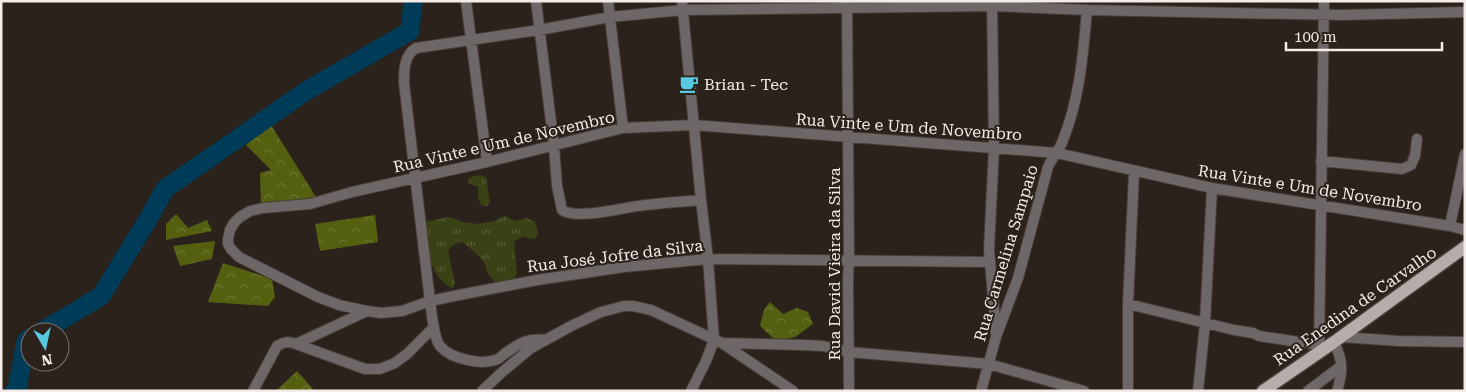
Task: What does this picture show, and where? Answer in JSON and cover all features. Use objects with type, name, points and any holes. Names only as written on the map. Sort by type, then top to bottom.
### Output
[{"type":"main road","name":"Rua Enedina de Carvalho","points":[[1263,391],[1319,348],[1337,340],[1465,247]]},
{"type":"street","points":[[466,1],[487,162]]},
{"type":"street","points":[[536,1],[560,208],[567,214],[595,213],[638,206],[701,200]]},
{"type":"street","points":[[608,1],[622,128]]},
{"type":"street","points":[[1128,304],[1259,336],[1319,348],[1324,1]]},
{"type":"street","name":"Rua David Vieira da Silva","points":[[847,4],[849,391]]},
{"type":"street","points":[[440,346],[434,326],[430,301],[404,83],[406,60],[413,50],[425,46],[471,41],[682,5],[992,4],[1045,5],[1087,10],[1131,6],[1342,15],[1465,12]]},
{"type":"street","points":[[992,4],[994,148],[989,238],[996,337]]},
{"type":"street","points":[[682,5],[701,200],[718,342],[691,391]]},
{"type":"street","name":"Rua Carmelina Sampaio","points":[[981,391],[996,337],[1018,278],[1048,167],[1051,159],[1060,147],[1069,124],[1079,86],[1087,10]]},
{"type":"street","name":"Rua Vinte e Um de Novembro","points":[[352,192],[487,162],[622,128],[694,125],[1056,153],[1212,188],[1465,230]]},
{"type":"street","points":[[1321,161],[1402,169],[1411,165],[1415,156],[1417,139]]},
{"type":"street","points":[[1450,226],[1465,154]]},
{"type":"street","points":[[1128,391],[1128,304],[1134,172]]},
{"type":"street","points":[[1198,391],[1205,323],[1212,188]]},
{"type":"street","name":"Rua José Jofre da Silva","points":[[352,192],[310,204],[250,211],[240,217],[230,230],[228,244],[239,257],[318,297],[339,305],[381,313],[402,311],[430,301],[496,287],[624,267],[708,259],[990,262]]},
{"type":"street","points":[[482,391],[515,360],[531,348],[601,312],[624,306],[633,306],[651,310],[718,342],[793,391]]},
{"type":"street","name":"Rua José Jofre da Silva","points":[[253,391],[277,346],[289,342],[296,344],[367,311]]},
{"type":"street","points":[[296,344],[364,369],[372,370],[388,367],[395,363],[434,326]]},
{"type":"street","points":[[421,340],[440,346],[452,354],[469,361],[476,362],[497,359],[527,340],[546,340]]},
{"type":"street","points":[[1336,391],[1341,376],[1341,358],[1337,340],[1465,342]]},
{"type":"street","points":[[718,342],[823,346],[849,352],[989,364],[1084,391]]},
{"type":"street","points":[[1308,391],[1341,366]]},
{"type":"green space","points":[[271,125],[316,197],[261,205],[260,173],[271,170],[246,145]]},
{"type":"green space","points":[[481,175],[486,178],[490,202],[487,206],[481,205],[478,198],[478,187],[468,183],[468,179]]},
{"type":"green space","points":[[176,214],[188,228],[207,220],[212,231],[166,240],[166,224]]},
{"type":"green space","points":[[375,215],[378,242],[320,251],[315,224]]},
{"type":"green space","points":[[505,216],[515,221],[527,218],[535,222],[538,233],[535,239],[523,236],[514,242],[517,273],[512,283],[497,285],[478,255],[462,242],[453,245],[448,250],[455,284],[453,288],[438,277],[430,260],[424,222],[449,217],[463,222],[478,224],[494,221]]},
{"type":"green space","points":[[215,241],[212,259],[180,266],[173,246]]},
{"type":"green space","points":[[223,263],[272,279],[275,297],[268,306],[208,302]]},
{"type":"green space","points":[[770,302],[783,314],[797,308],[808,312],[813,324],[795,337],[776,341],[760,326],[764,310]]},
{"type":"green space","points":[[297,371],[313,389],[312,391],[276,391]]},
{"type":"waterway","points":[[58,322],[101,296],[165,189],[306,91],[410,31],[413,1]]},
{"type":"waterway","points":[[15,391],[20,372]]},
{"type":"place","name":"Brian - Tec","points":[[689,84]]}]
